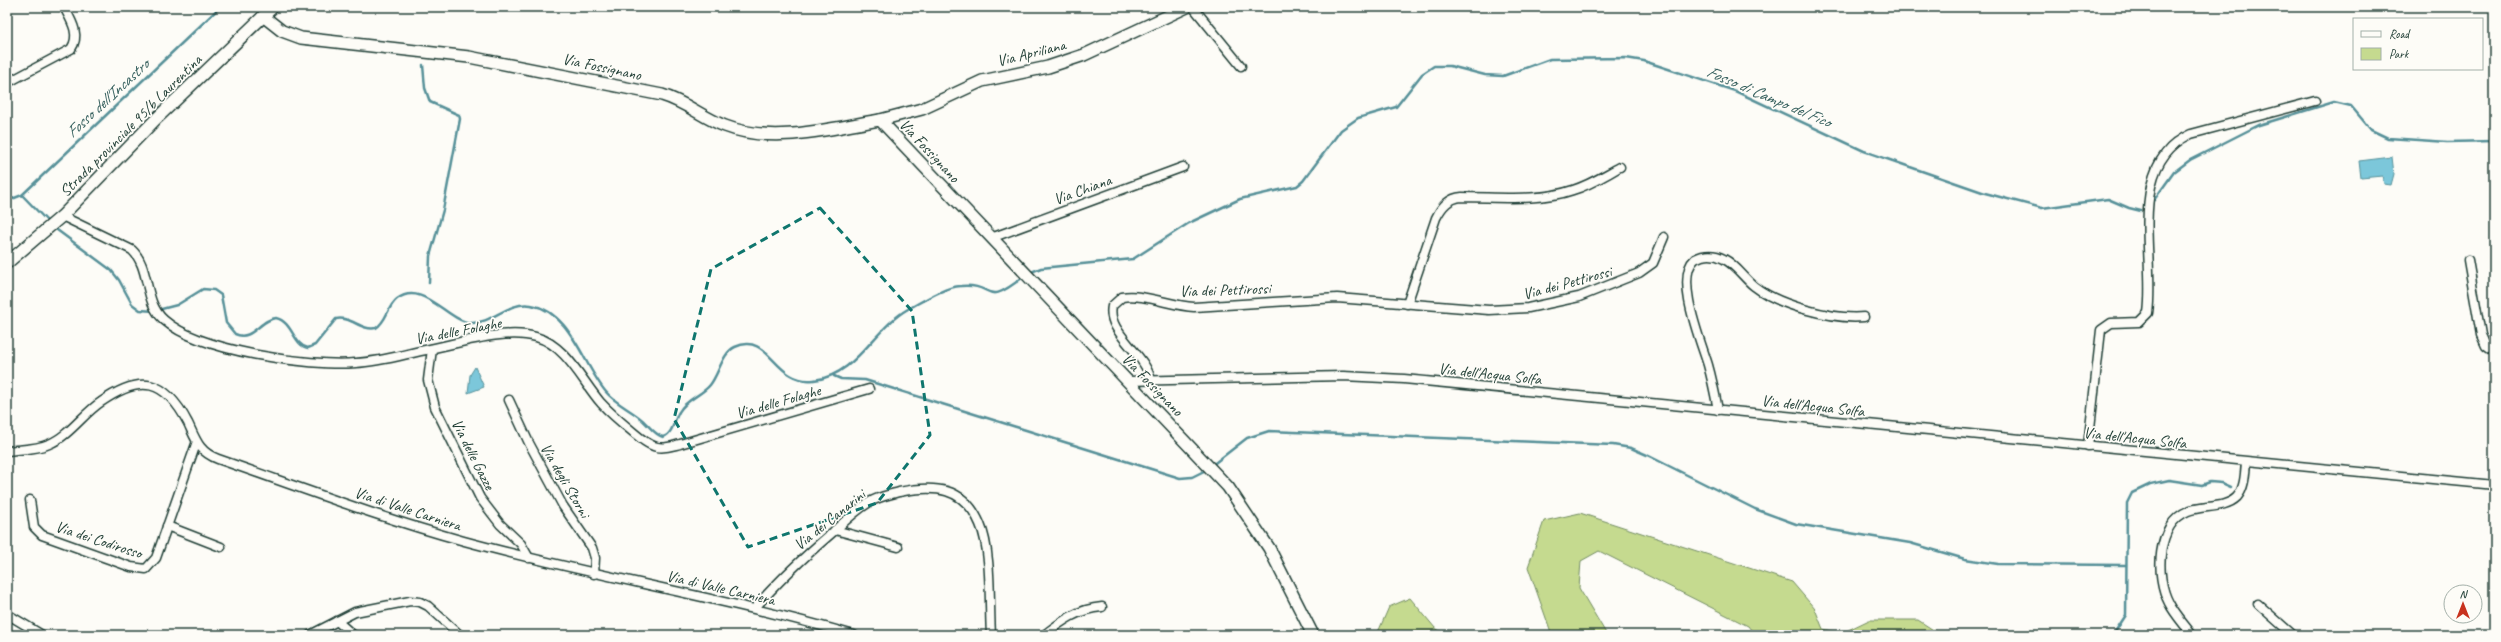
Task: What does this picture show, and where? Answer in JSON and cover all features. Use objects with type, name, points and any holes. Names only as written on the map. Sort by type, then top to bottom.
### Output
[{"type":"street","points":[[7,83],[71,49],[75,41],[75,32],[64,7]]},
{"type":"street","name":"Strada provinciale 95/b Laurentina","points":[[7,263],[62,216],[157,118],[273,7]]},
{"type":"street","name":"Via Apriliana","points":[[880,120],[922,109],[982,81],[1048,67],[1084,56],[1187,7]]},
{"type":"street","points":[[1193,7],[1241,66]]},
{"type":"street","name":"Via Fossignano","points":[[263,16],[282,31],[301,38],[469,57],[662,95],[685,103],[721,125],[750,132],[797,133],[880,120],[1216,474],[1243,507],[1269,548],[1313,635]]},
{"type":"street","points":[[2088,446],[2102,330],[2111,323],[2139,322],[2148,313],[2147,218],[2153,178],[2159,164],[2176,143],[2191,134],[2315,101]]},
{"type":"street","name":"Via Chiana","points":[[991,238],[1183,167]]},
{"type":"street","points":[[1407,304],[1436,218],[1442,207],[1451,199],[1462,197],[1537,197],[1558,194],[1580,187],[1620,167]]},
{"type":"street","name":"Via delle Folaghe","points":[[62,216],[83,227],[125,244],[134,252],[141,264],[153,304],[163,319],[188,333],[226,348],[301,361],[358,363],[512,334],[539,338],[566,358],[601,403],[617,418],[645,441],[660,448],[680,444],[869,389]]},
{"type":"street","name":"Via dei Pettirossi","points":[[1151,381],[1148,367],[1112,321],[1112,306],[1122,297],[1137,296],[1190,306],[1321,298],[1508,310],[1568,300],[1611,286],[1647,269],[1655,260],[1664,238]]},
{"type":"street","points":[[1718,410],[1710,374],[1689,298],[1687,273],[1695,259],[1708,255],[1724,258],[1754,286],[1782,301],[1842,317],[1864,317]]},
{"type":"street","points":[[2468,260],[2481,335],[2486,346],[2494,352]]},
{"type":"street","name":"Via delle Gazze","points":[[432,349],[428,380],[435,407],[480,498],[500,524],[521,544],[530,558]]},
{"type":"street","name":"Via dell'Acqua Solfa","points":[[1128,381],[1343,376],[1393,378],[2494,485]]},
{"type":"street","name":"Via di Valle Carniera","points":[[7,451],[37,447],[54,442],[104,400],[127,388],[142,383],[157,386],[169,396],[186,420],[196,444],[207,454],[225,462],[439,534],[594,574],[755,608],[854,635]]},
{"type":"street","name":"Via degli Storni","points":[[509,400],[556,493],[592,548],[595,558],[594,574]]},
{"type":"street","name":"Via dei Codirosso","points":[[30,500],[33,523],[39,533],[133,568],[146,568],[153,564],[196,444]]},
{"type":"street","points":[[2192,635],[2171,607],[2165,591],[2162,565],[2165,535],[2172,522],[2182,514],[2193,509],[2227,503],[2236,498],[2243,484],[2246,462]]},
{"type":"street","name":"Via dei Canarini","points":[[755,608],[795,564],[864,506],[886,496],[930,487],[945,490],[962,499],[973,510],[984,536],[991,635]]},
{"type":"street","points":[[167,526],[222,546]]},
{"type":"street","points":[[834,530],[898,546]]},
{"type":"street","points":[[310,635],[337,621],[366,609],[417,601],[436,611],[460,635]]},
{"type":"street","points":[[2258,604],[2293,635]]},
{"type":"street","points":[[1044,635],[1072,615],[1089,608],[1102,607]]},
{"type":"street","points":[[7,614],[42,635]]},
{"type":"street","points":[[337,621],[353,635]]},
{"type":"highlighted area","points":[[820,208],[912,311],[930,435],[877,503],[748,547],[674,419],[711,269]]},
{"type":"green space","points":[[1580,513],[1792,582],[1815,609],[1823,629],[1842,633],[1869,620],[1918,620],[1941,635],[1755,635],[1748,626],[1599,551],[1581,561],[1579,588],[1607,635],[1552,635],[1528,567],[1544,521]]},
{"type":"green space","points":[[1410,598],[1435,628],[1447,635],[1371,635],[1379,630],[1389,607]]},
{"type":"water","points":[[2392,157],[2394,174],[2391,185],[2384,184],[2382,176],[2361,178],[2359,161]]},
{"type":"water","points":[[475,367],[484,387],[468,393],[470,375]]},
{"type":"waterway","name":"Fosso dell'Incastro","points":[[7,201],[22,195],[220,7]]},
{"type":"waterway","name":"Fosso di Campo del Fico","points":[[1029,273],[1041,268],[1133,259],[1189,223],[1240,199],[1297,186],[1303,181],[1341,130],[1358,118],[1396,107],[1422,74],[1434,66],[1450,66],[1485,75],[1503,76],[1550,59],[1626,58],[1644,61],[1735,91],[1864,151],[1985,193],[2042,208],[2108,199],[2129,208],[2141,211]]},
{"type":"waterway","points":[[423,65],[425,88],[430,102],[459,115],[460,119],[443,210],[430,256],[429,283]]},
{"type":"waterway","name":"Fosso di Campo del Fico","points":[[2154,200],[2174,172],[2190,160],[2259,125],[2334,102],[2351,106],[2371,130],[2388,138],[2448,142],[2494,141]]},
{"type":"waterway","name":"Fosso di Campo del Fico","points":[[22,195],[49,223]]},
{"type":"waterway","name":"Fosso di Campo del Fico","points":[[53,227],[111,270],[119,280],[132,304],[140,310],[154,311],[177,305],[203,289],[214,290],[221,295],[226,323],[235,334],[241,336],[246,335],[270,319],[276,318],[282,320],[290,328],[299,343],[308,348],[315,345],[336,319],[346,320],[366,327],[376,328],[383,322],[394,302],[407,294],[416,294],[426,298],[453,316],[462,321],[471,323],[486,320],[515,306],[531,305],[545,310],[556,318],[566,328],[575,341],[606,392],[618,403],[640,418],[657,434],[663,437],[671,430],[677,415],[682,408],[710,385],[727,354],[735,347],[747,344],[756,346],[765,352],[790,375],[801,379],[814,380],[829,376],[842,370],[896,318],[908,309],[934,295],[948,289],[961,286],[972,286],[995,293],[1010,286],[1023,277]]},
{"type":"waterway","points":[[834,376],[841,379],[865,380],[1180,478],[1192,477],[1208,469]]},
{"type":"waterway","points":[[1211,466],[1247,438],[1269,431],[1613,445],[1631,448],[1755,509],[1796,524],[1910,543],[1965,559],[1998,564],[2126,565]]},
{"type":"waterway","points":[[2113,635],[2126,615],[2127,503],[2132,493],[2151,484],[2169,480],[2202,485],[2210,482],[2222,483],[2231,487]]}]
